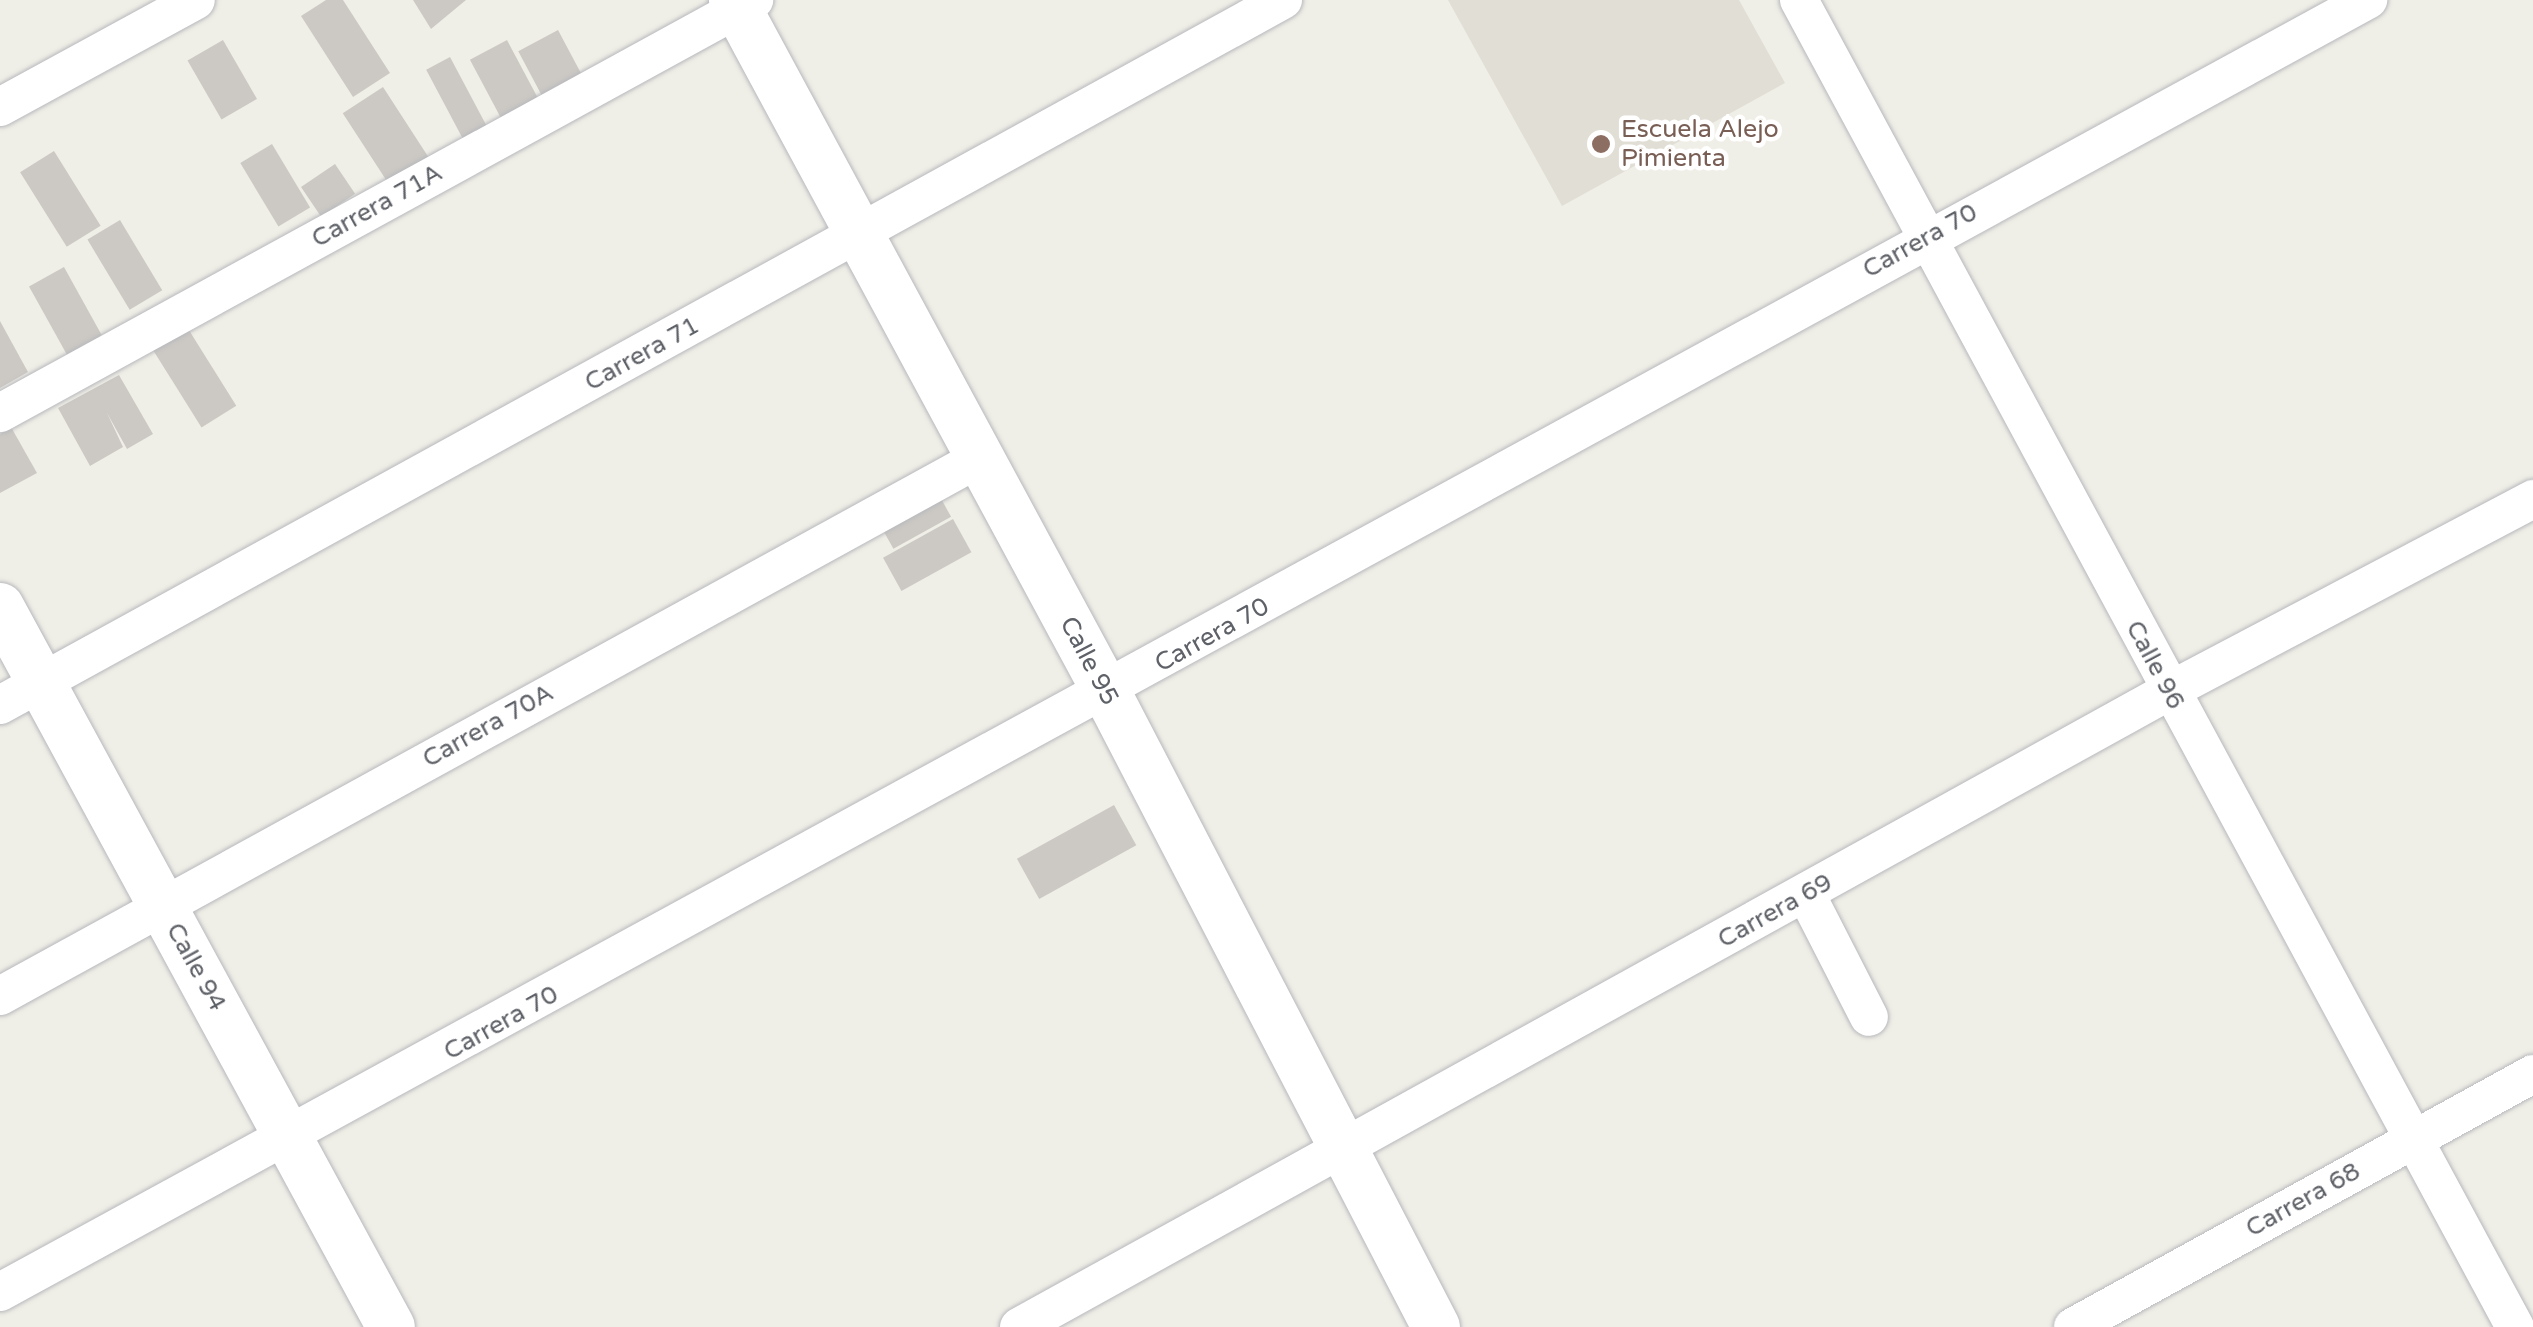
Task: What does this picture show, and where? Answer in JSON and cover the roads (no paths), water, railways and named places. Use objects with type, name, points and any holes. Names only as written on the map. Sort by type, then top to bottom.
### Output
[{"type":"street","points":[[0,106],[196,0]]},
{"type":"street","name":"Carrera 71","points":[[0,705],[1283,0]]},
{"type":"street","name":"Carrera 70","points":[[0,1292],[291,1138],[1106,693],[1930,234],[2368,0]]},
{"type":"street","name":"Calle 95","points":[[742,3],[1436,1327]]},
{"type":"street","name":"Carrera 71A","points":[[0,413],[742,3]]},
{"type":"street","name":"Calle 96","points":[[1810,4],[2169,692],[2516,1327]]},
{"type":"street","name":"Carrera 70A","points":[[0,996],[978,459]]},
{"type":"street","name":"Carrera 69","points":[[1019,1327],[1344,1152],[2169,692],[2533,500]]},
{"type":"street","name":"Calle 94","points":[[0,607],[390,1327]]},
{"type":"street","points":[[1806,894],[1869,1018]]},
{"type":"street","name":"Carrera 68","points":[[2073,1327],[2533,1074]]},
{"type":"place","name":"Escuela Alejo Pimienta","points":[[1601,144]]}]
